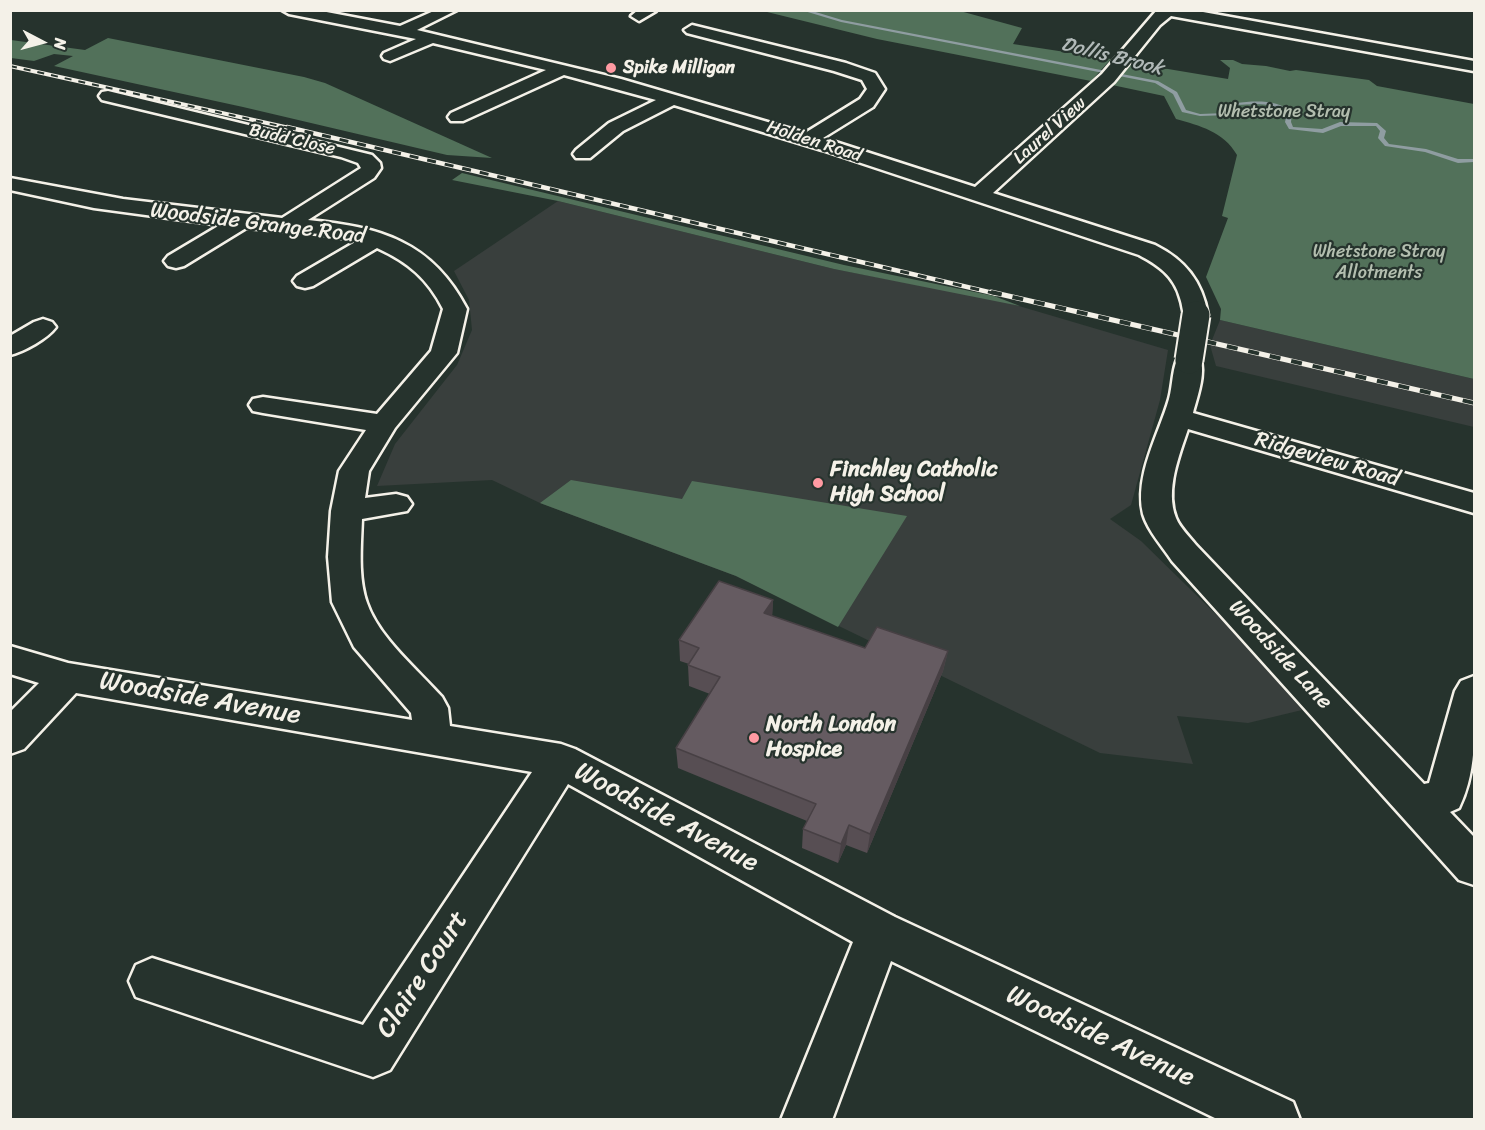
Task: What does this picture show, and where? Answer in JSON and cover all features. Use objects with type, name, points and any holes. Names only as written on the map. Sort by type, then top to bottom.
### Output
[{"type":"street","name":"Holden Road","points":[[289,10],[402,31],[672,99],[807,140],[1147,250],[1175,266],[1186,280],[1194,303],[1196,315],[1189,360],[1190,373],[1179,417]]},
{"type":"street","points":[[402,31],[450,10]]},
{"type":"street","points":[[1171,12],[1474,66]]},
{"type":"street","name":"Laurel View","points":[[978,195],[1115,71],[1155,22],[1171,12]]},
{"type":"street","points":[[692,30],[869,77],[876,89],[867,103],[807,140]]},
{"type":"street","points":[[390,56],[431,38]]},
{"type":"street","points":[[457,117],[560,70]]},
{"type":"street","name":"Budd Close","points":[[108,96],[348,153],[370,163],[371,168],[367,174],[287,224]]},
{"type":"street","points":[[583,154],[616,127],[672,99]]},
{"type":"street","name":"Woodside Grange Road","points":[[10,184],[104,203],[241,221],[345,231],[376,239],[401,250],[428,268],[444,286],[456,309],[444,352],[384,424],[354,471],[347,511],[344,557],[349,602],[367,638],[429,708],[431,723],[429,737]]},
{"type":"street","points":[[176,261],[241,221]]},
{"type":"street","points":[[305,281],[376,239]]},
{"type":"street","points":[[10,347],[43,327]]},
{"type":"street","points":[[263,405],[384,424]]},
{"type":"street","name":"Ridgeview Road","points":[[1179,417],[1474,503]]},
{"type":"street","name":"Woodside Lane","points":[[1179,417],[1159,478],[1156,496],[1164,527],[1184,553],[1257,629],[1474,866]]},
{"type":"street","points":[[347,511],[396,504]]},
{"type":"street","name":"Woodside Avenue","points":[[10,660],[68,677],[561,761],[879,932],[1275,1119]]},
{"type":"street","points":[[10,738],[68,677]]},
{"type":"street","points":[[1415,804],[1445,796],[1474,691]]},
{"type":"street","name":"Claire Court","points":[[152,981],[373,1053],[561,761]]},
{"type":"street","points":[[806,1119],[879,932]]},
{"type":"shaded area","name":"Finchley Catholic High School","points":[[558,201],[834,269],[1002,301],[1168,350],[1160,400],[1131,505],[1110,519],[1141,541],[1234,632],[1302,710],[1248,723],[1177,716],[1193,764],[1100,753],[736,576],[540,503],[492,480],[377,486],[395,444],[457,365],[472,330],[469,300],[454,271]]},
{"type":"shaded area","points":[[1220,320],[1474,379],[1474,427],[1216,366],[1210,345]]},
{"type":"green space","points":[[763,11],[960,11],[1022,28],[1013,44],[1111,59],[1091,81],[877,39]]},
{"type":"green space","points":[[108,38],[325,83],[492,158],[447,155],[54,66],[73,56],[54,54],[34,61],[11,58],[11,40],[85,50]]},
{"type":"green space","name":"Whetstone Stray Allotments","points":[[1220,60],[1369,80],[1377,86],[1474,104],[1474,379],[1220,320],[1221,309],[1206,277],[1228,218],[1222,216],[1237,155],[1218,135],[1176,119],[1164,96],[1112,85],[1132,63],[1228,79],[1230,68]]},
{"type":"green space","points":[[462,173],[844,265],[994,296],[1020,306],[834,269],[558,201],[452,180]]},
{"type":"green space","points":[[571,480],[682,499],[692,481],[907,516],[838,627],[736,576],[540,503]]},
{"type":"building","name":"North London Hospice","points":[[719,581],[773,600],[764,613],[865,648],[877,627],[948,651],[870,834],[849,825],[841,844],[803,829],[816,804],[676,748],[720,677],[688,665],[699,648],[679,640]]},
{"type":"waterway","name":"Dollis Brook","points":[[803,10],[841,21],[1156,82],[1175,93],[1184,111],[1200,115],[1227,114],[1236,104],[1273,104],[1290,113],[1288,122],[1291,128],[1323,131],[1340,124],[1377,125],[1383,131],[1381,138],[1387,145],[1426,151],[1458,161],[1474,161]]},
{"type":"railway","points":[[10,66],[294,129]]},
{"type":"railway","points":[[287,127],[997,294]]},
{"type":"railway","points":[[991,292],[1474,403]]},
{"type":"place","name":"Spike Milligan","points":[[611,68]]},
{"type":"place","name":"Finchley Catholic High School","points":[[818,483]]},
{"type":"place","name":"North London Hospice","points":[[754,738]]},
{"type":"park label","name":"Whetstone Stray","points":[[1284,112]]}]
